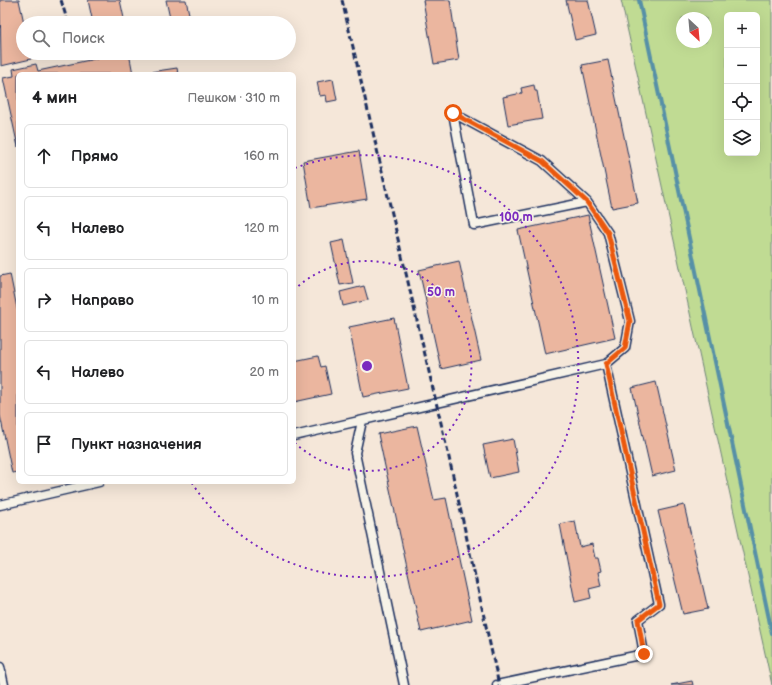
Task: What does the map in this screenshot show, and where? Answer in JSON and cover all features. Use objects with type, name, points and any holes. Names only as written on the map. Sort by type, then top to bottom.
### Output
[{"type":"lane","points":[[296,436],[606,364],[625,348],[630,321],[608,233],[587,202],[542,161],[453,113],[474,225],[587,202]]},
{"type":"lane","points":[[497,685],[644,654],[638,620],[659,604],[606,364]]},
{"type":"lane","points":[[362,421],[355,453],[404,685]]},
{"type":"lane","points":[[0,505],[90,484]]},
{"type":"lane","points":[[0,667],[4,685]]},
{"type":"green space","points":[[621,0],[772,0],[772,685]]},
{"type":"building","points":[[0,0],[19,0],[22,16],[16,16],[16,60],[27,60],[1,66]]},
{"type":"building","points":[[88,0],[120,0],[123,16],[91,16]]},
{"type":"building","points":[[166,0],[186,0],[189,16],[169,16]]},
{"type":"building","points":[[423,0],[450,0],[459,60],[434,64]]},
{"type":"building","points":[[566,0],[588,0],[596,35],[575,40]]},
{"type":"building","points":[[90,60],[130,60],[133,72],[16,72],[16,138],[3,78],[14,76],[13,69],[36,64],[38,71]]},
{"type":"building","points":[[608,60],[638,203],[612,208],[582,65]]},
{"type":"building","points":[[177,68],[178,72],[150,72]]},
{"type":"building","points":[[333,79],[337,100],[327,102],[326,95],[320,96],[317,82]]},
{"type":"building","points":[[534,85],[535,91],[537,91],[542,119],[508,125],[503,97],[522,93],[521,88]]},
{"type":"building","points":[[359,151],[367,199],[311,208],[303,161]]},
{"type":"building","points":[[588,215],[615,338],[545,354],[518,230]]},
{"type":"building","points":[[344,240],[353,283],[340,285],[331,243]]},
{"type":"building","points":[[459,261],[481,360],[441,369],[419,270]]},
{"type":"building","points":[[10,274],[16,303],[16,472],[12,473],[0,415],[0,276]]},
{"type":"building","points":[[364,286],[368,300],[343,306],[340,292]]},
{"type":"building","points":[[394,318],[408,388],[363,397],[349,327]]},
{"type":"building","points":[[318,356],[321,367],[325,366],[331,394],[296,402],[296,361]]},
{"type":"building","points":[[656,382],[676,470],[652,476],[632,388]]},
{"type":"building","points":[[417,426],[434,500],[446,498],[472,620],[421,632],[378,434]]},
{"type":"building","points":[[513,439],[519,472],[490,478],[483,445]]},
{"type":"building","points":[[684,505],[708,609],[683,614],[658,511]]},
{"type":"building","points":[[575,521],[580,547],[592,544],[595,558],[598,558],[601,571],[598,572],[601,586],[589,589],[591,598],[575,602],[560,524]]},
{"type":"building","points":[[692,681],[693,685],[671,685]]},
{"type":"waterway","points":[[639,0],[772,633]]},
{"type":"railway","points":[[61,0],[66,16]]},
{"type":"railway","points":[[342,0],[448,453],[499,685]]},
{"type":"route","points":[[453,113],[542,161],[587,202],[608,233],[630,321],[625,348],[606,364],[659,604],[638,620],[644,654]]}]
